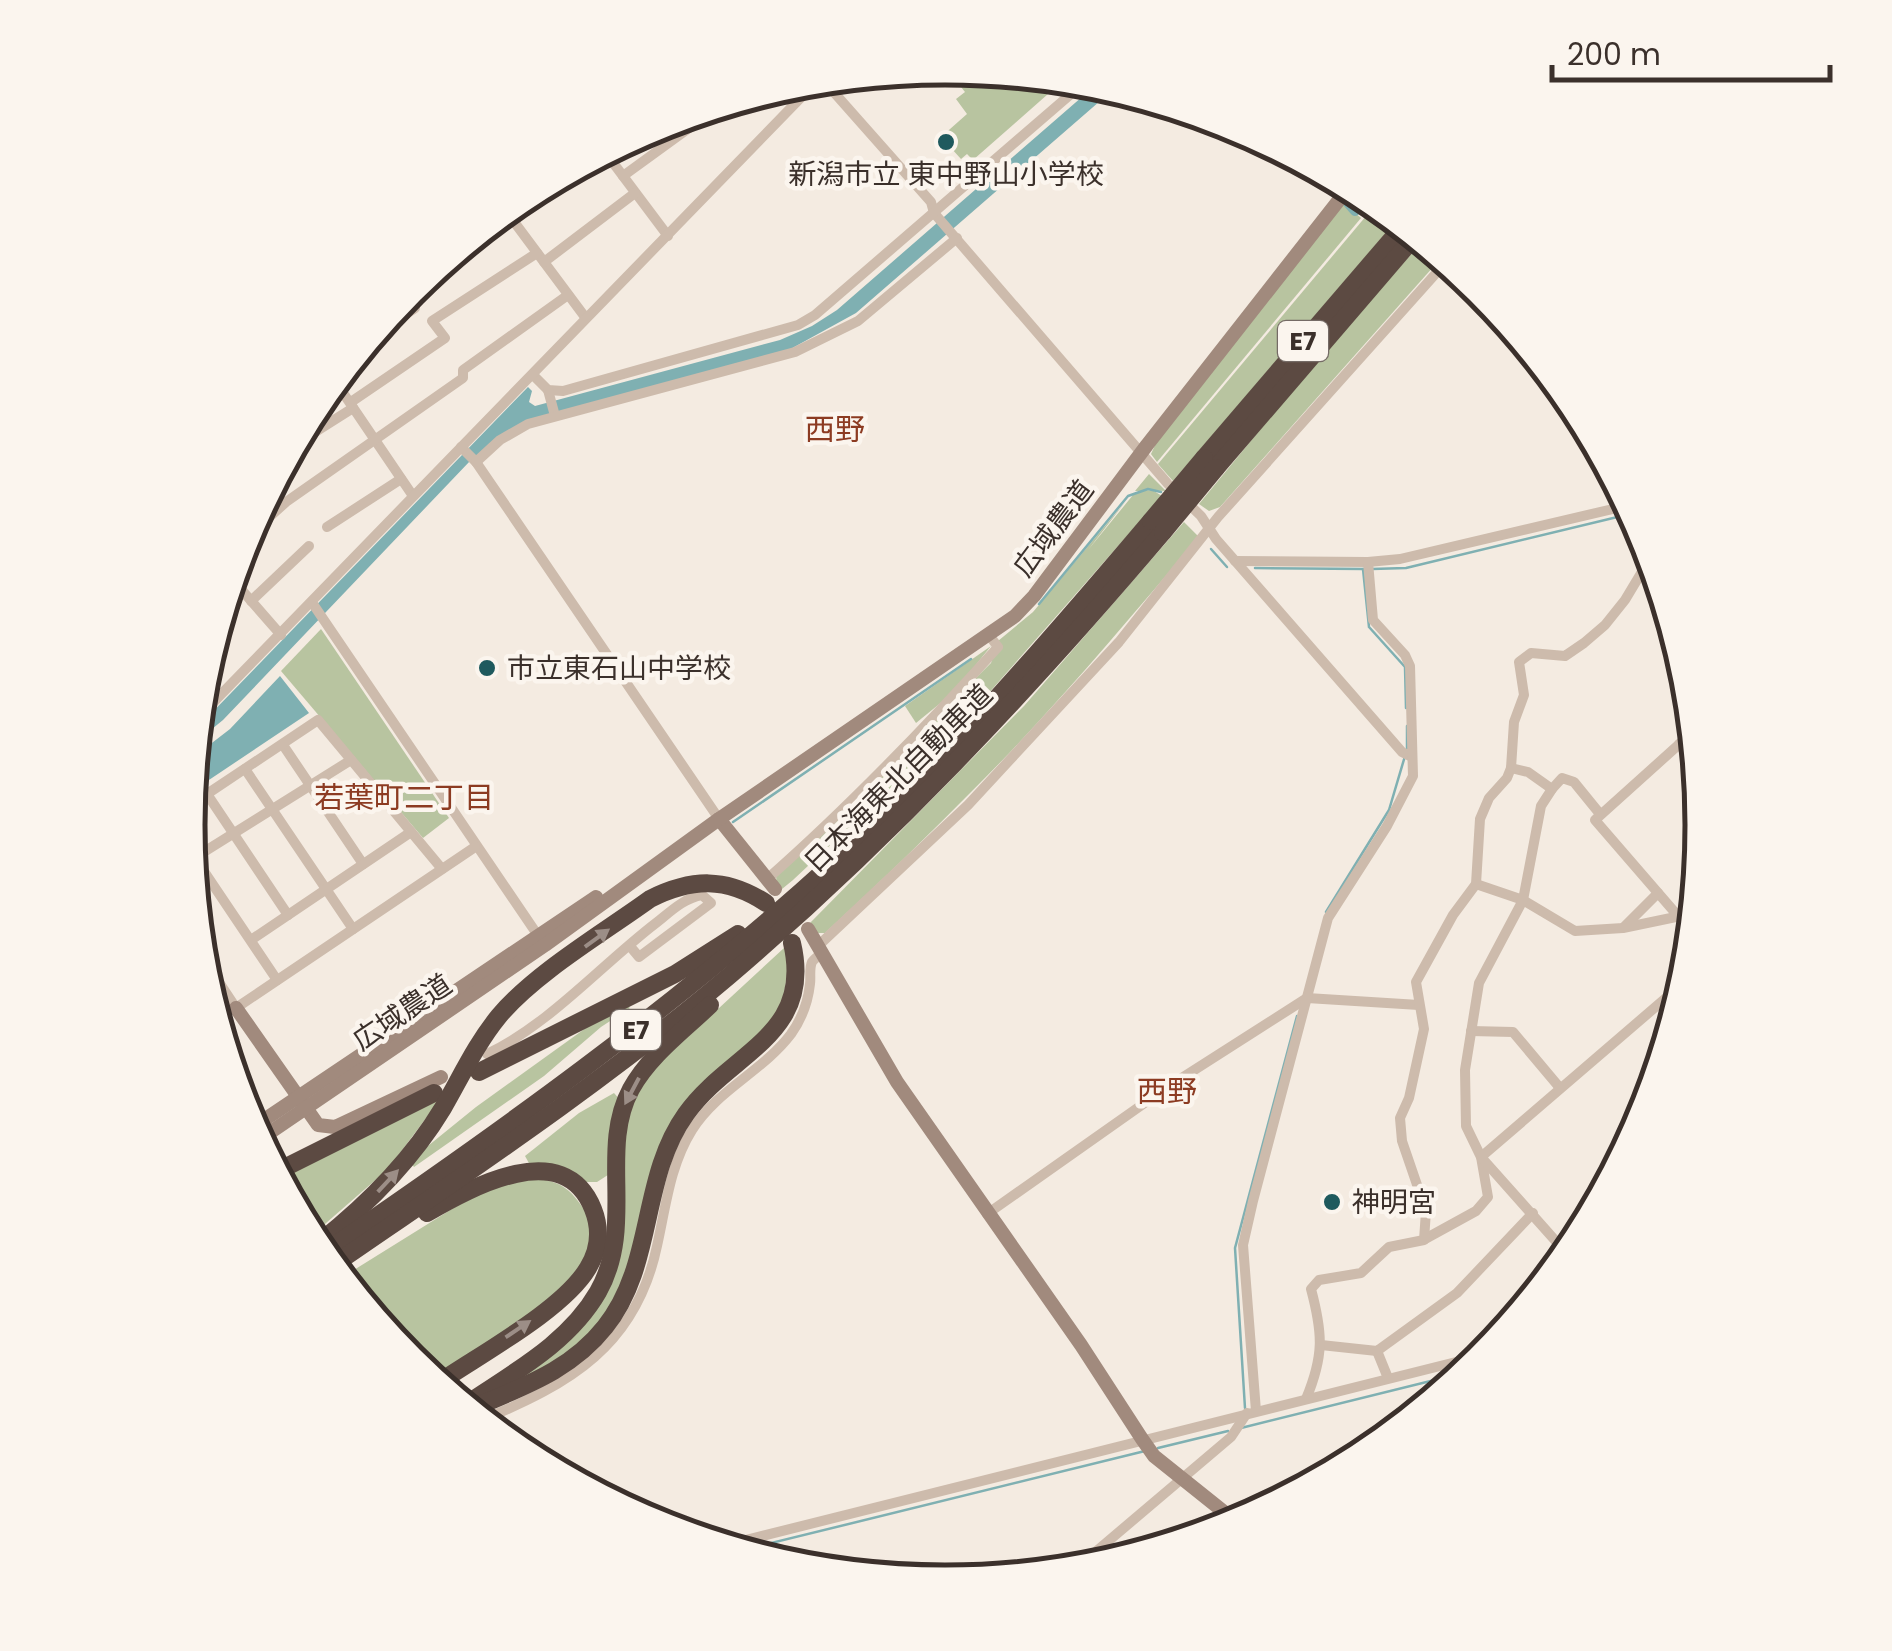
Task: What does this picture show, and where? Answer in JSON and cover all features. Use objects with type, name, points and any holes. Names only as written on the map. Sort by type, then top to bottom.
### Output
[{"type":"highway","name":"日本海東北自動車道","points":[[345,1257],[612,1068],[729,976],[846,872],[973,747],[1395,236]]},
{"type":"highway","name":"日本海東北自動車道","points":[[1210,463],[1406,246]]},
{"type":"highway","name":"日本海東北自動車道","points":[[336,1245],[498,1132],[676,998],[832,864],[924,775],[1157,526]]},
{"type":"highway","points":[[479,1072],[640,993],[713,951],[742,931],[924,775]]},
{"type":"highway","points":[[479,1399],[552,1345],[578,1320],[598,1291],[616,1238],[619,1126],[632,1087],[646,1066],[846,872]]},
{"type":"highway","points":[[328,1234],[378,1192],[400,1167],[430,1128],[486,1033],[536,983],[667,890],[689,883],[717,882],[769,891]]},
{"type":"highway","points":[[482,1402],[528,1386],[568,1363],[596,1338],[618,1309],[638,1267],[655,1184],[673,1135],[701,1096],[760,1045],[786,1014],[796,982],[792,944]]},
{"type":"highway","points":[[289,1165],[438,1085]]},
{"type":"highway","points":[[350,1264],[429,1211],[495,1179],[538,1170],[568,1180],[580,1189],[590,1201],[599,1234],[596,1251],[580,1279],[552,1306],[450,1375]]},
{"type":"street","points":[[833,94],[931,202],[936,215],[1210,528],[1235,562],[1402,752],[1412,757]]},
{"type":"street","points":[[549,395],[669,365],[798,325],[936,215],[1070,96]]},
{"type":"street","points":[[217,699],[801,99]]},
{"type":"street","points":[[622,176],[681,134]]},
{"type":"street","points":[[613,164],[668,236]]},
{"type":"street","points":[[323,426],[445,338],[432,321],[540,257],[635,193]]},
{"type":"street","name":"広域農道","points":[[267,1120],[301,1103],[1015,616],[1340,199]]},
{"type":"street","points":[[515,224],[585,317]]},
{"type":"street","points":[[475,460],[517,430],[554,415],[795,352],[840,332],[858,321],[955,236]]},
{"type":"street","points":[[496,1414],[566,1381],[605,1349],[634,1312],[653,1266],[666,1197],[681,1150],[708,1108],[790,1034],[806,1002],[811,964],[821,948],[968,805],[1119,642],[1210,528],[1437,272]]},
{"type":"street","points":[[276,511],[463,378],[463,370],[568,295]]},
{"type":"street","points":[[783,336],[793,350]]},
{"type":"street","points":[[669,365],[680,381]]},
{"type":"street","points":[[533,375],[549,395],[554,415]]},
{"type":"street","points":[[345,394],[413,496]]},
{"type":"street","points":[[463,448],[475,460],[769,891],[998,647],[988,634]]},
{"type":"street","points":[[327,527],[401,479]]},
{"type":"street","points":[[1235,562],[1400,559],[1615,509]]},
{"type":"street","points":[[251,601],[309,546]]},
{"type":"street","points":[[1096,1551],[1232,1437],[1251,1412],[1243,1245],[1328,918],[1413,776],[1410,666],[1405,655],[1372,620],[1368,562]]},
{"type":"street","points":[[1424,1240],[1426,1212],[1402,1141],[1400,1118],[1409,1098],[1424,1029],[1416,982],[1453,915],[1476,884],[1480,819],[1489,798],[1508,778],[1514,722],[1524,696],[1519,662],[1532,653],[1565,656],[1584,643],[1605,625],[1642,572]]},
{"type":"street","points":[[244,592],[281,635]]},
{"type":"street","points":[[312,604],[541,940]]},
{"type":"street","points":[[288,915],[207,794],[318,720],[442,869]]},
{"type":"street","points":[[1476,884],[1523,900],[1575,931],[1623,928],[1678,916],[1595,820],[1681,742]]},
{"type":"street","points":[[283,744],[363,864]]},
{"type":"street","points":[[1679,744],[1682,747]]},
{"type":"street","points":[[206,850],[274,812],[351,760]]},
{"type":"street","points":[[1510,768],[1528,772],[1552,789]]},
{"type":"street","points":[[245,769],[353,929]]},
{"type":"street","points":[[1306,1399],[1318,1371],[1321,1346],[1322,1330],[1312,1289],[1319,1280],[1361,1273],[1389,1246],[1424,1240],[1476,1211],[1488,1198],[1481,1157],[1466,1126],[1465,1070],[1478,983],[1523,900],[1541,806],[1552,789],[1562,778],[1574,782],[1600,814]]},
{"type":"street","points":[[251,940],[411,832]]},
{"type":"street","points":[[236,1008],[475,847]]},
{"type":"street","points":[[208,879],[278,980]]},
{"type":"street","points":[[1623,928],[1658,892]]},
{"type":"street","points":[[487,1054],[531,1026],[629,944],[687,900],[702,895],[710,903],[639,957],[629,944]]},
{"type":"street","points":[[808,929],[880,1056],[1081,1345],[1142,1440],[1154,1456],[1224,1512]]},
{"type":"street","points":[[225,991],[318,1126],[335,1127],[438,1085]]},
{"type":"street","points":[[987,1214],[1163,1090],[1307,998],[1419,1005]]},
{"type":"street","points":[[1481,1157],[1665,998]]},
{"type":"street","points":[[1471,1031],[1513,1032],[1560,1088]]},
{"type":"street","name":"広域農道","points":[[271,1129],[301,1103]]},
{"type":"street","points":[[1481,1157],[1558,1243]]},
{"type":"street","points":[[1321,1346],[1377,1351],[1458,1293],[1533,1214]]},
{"type":"street","points":[[1377,1351],[1388,1378]]},
{"type":"street","points":[[748,1539],[1456,1362]]},
{"type":"green space","points":[[960,86],[1050,92],[973,160],[967,154],[961,159],[941,137],[967,114],[956,99],[965,92]]},
{"type":"green space","points":[[1342,201],[1361,218],[1157,462],[1151,454],[1157,441]]},
{"type":"green space","points":[[1366,216],[1387,231],[1173,481],[1158,464]]},
{"type":"green space","points":[[1413,252],[1432,268],[1220,507],[1209,511],[1199,504],[1320,357]]},
{"type":"green space","points":[[1149,474],[1166,491],[1142,490],[1162,496],[973,711],[793,880],[782,889],[777,886],[776,876],[991,663],[998,641],[1033,612],[1126,501],[1088,550],[1140,491],[1135,491]]},
{"type":"green space","points":[[1184,522],[1199,537],[1064,694],[903,860],[825,933],[815,933],[810,923],[1024,706]]},
{"type":"green space","points":[[321,629],[449,818],[423,838],[281,671]]},
{"type":"green space","points":[[991,646],[954,692],[916,723],[905,706]]},
{"type":"green space","points":[[784,948],[789,963],[782,1006],[761,1035],[679,1112],[623,1290],[577,1352],[502,1389],[610,1280],[623,1129],[632,1097],[652,1070]]},
{"type":"green space","points":[[627,1005],[630,1008],[601,1027],[544,1076],[414,1167],[411,1163],[476,1107],[597,1020]]},
{"type":"green space","points":[[614,1093],[621,1101],[611,1173],[597,1182],[583,1182],[530,1165],[525,1156],[579,1113]]},
{"type":"green space","points":[[441,1098],[388,1169],[323,1226],[292,1171]]},
{"type":"green space","points":[[529,1177],[551,1181],[572,1194],[591,1219],[590,1244],[577,1274],[561,1290],[446,1371],[389,1314],[354,1270],[476,1194]]},
{"type":"water","points":[[1081,98],[1100,101],[856,313],[787,351],[533,419],[470,461],[212,729],[215,709],[528,387],[532,391],[529,402],[535,406],[780,340],[837,310]]},
{"type":"water","points":[[280,676],[309,713],[207,781],[210,744]]},
{"type":"waterway","points":[[1351,206],[1355,211]]},
{"type":"waterway","points":[[1039,604],[1128,496],[1148,489],[1161,492]]},
{"type":"waterway","points":[[1372,569],[1406,568],[1619,517]]},
{"type":"waterway","points":[[1211,549],[1227,567]]},
{"type":"waterway","points":[[1255,568],[1364,569]]},
{"type":"waterway","points":[[1363,569],[1369,627],[1405,667],[1406,708]]},
{"type":"waterway","points":[[733,822],[971,659]]},
{"type":"waterway","points":[[1407,726],[1407,748]]},
{"type":"waterway","points":[[1326,912],[1389,810],[1405,756]]},
{"type":"waterway","points":[[1245,1408],[1235,1248],[1297,1016]]},
{"type":"waterway","points":[[1241,1428],[1437,1379]]},
{"type":"waterway","points":[[1158,1448],[1228,1431]]},
{"type":"waterway","points":[[767,1544],[1145,1451]]},
{"type":"place","name":"新潟市立 東中野山小学校","points":[[946,142]]},
{"type":"place","name":"市立東石山中学校","points":[[487,668]]},
{"type":"place","name":"神明宮","points":[[1332,1202]]},
{"type":"district","name":"西野","points":[[835,430]]},
{"type":"district","name":"若葉町二丁目","points":[[404,798]]},
{"type":"district","name":"西野","points":[[1167,1092]]}]
